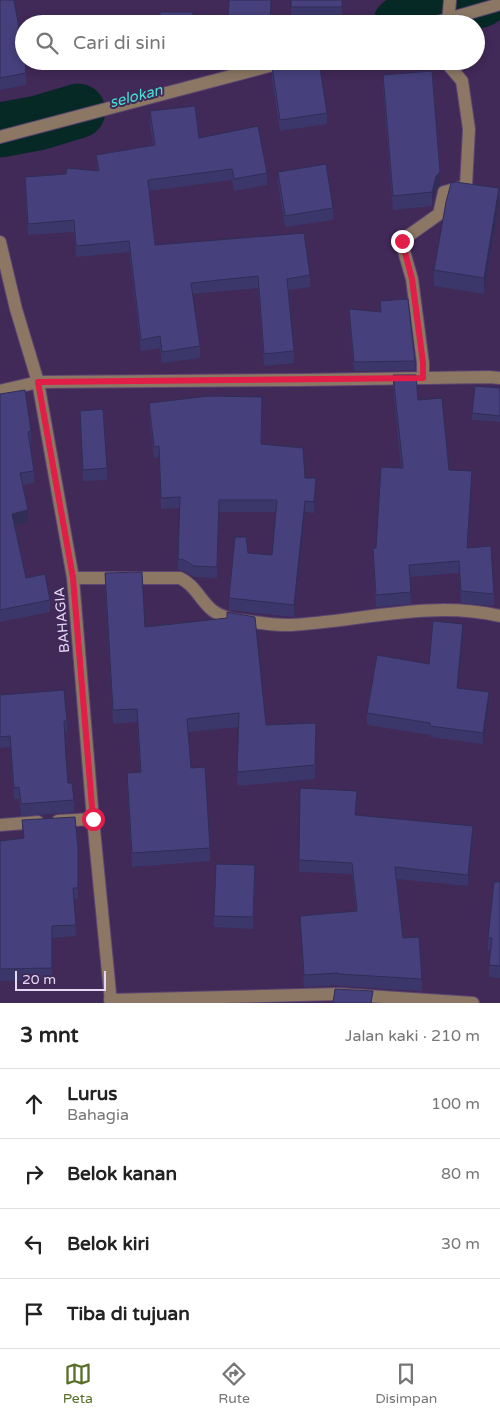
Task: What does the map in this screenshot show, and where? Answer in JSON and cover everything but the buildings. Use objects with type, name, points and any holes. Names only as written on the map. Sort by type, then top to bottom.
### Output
[{"type":"street","points":[[449,14],[500,4]]},
{"type":"street","points":[[0,137],[254,70]]},
{"type":"street","points":[[423,378],[423,363],[412,279],[402,241],[439,214],[444,192],[466,186],[468,129],[462,81],[453,70]]},
{"type":"street","name":"BAHAGIA","points":[[0,242],[16,309],[38,382],[73,578],[110,1002]]},
{"type":"street","points":[[0,391],[38,382],[500,378]]},
{"type":"street","points":[[73,578],[180,578],[192,585],[212,610],[223,616],[231,619],[289,625],[417,610],[451,610],[500,616]]},
{"type":"street","points":[[0,825],[93,819]]},
{"type":"street","points":[[110,1002],[338,994],[473,1003]]},
{"type":"waterway","name":"selokan","points":[[430,15],[481,0]]},
{"type":"waterway","name":"selokan","points":[[0,130],[38,123],[78,111]]},
{"type":"route","points":[[93,819],[73,578],[38,382],[423,378],[423,363],[412,279],[402,241]]}]
